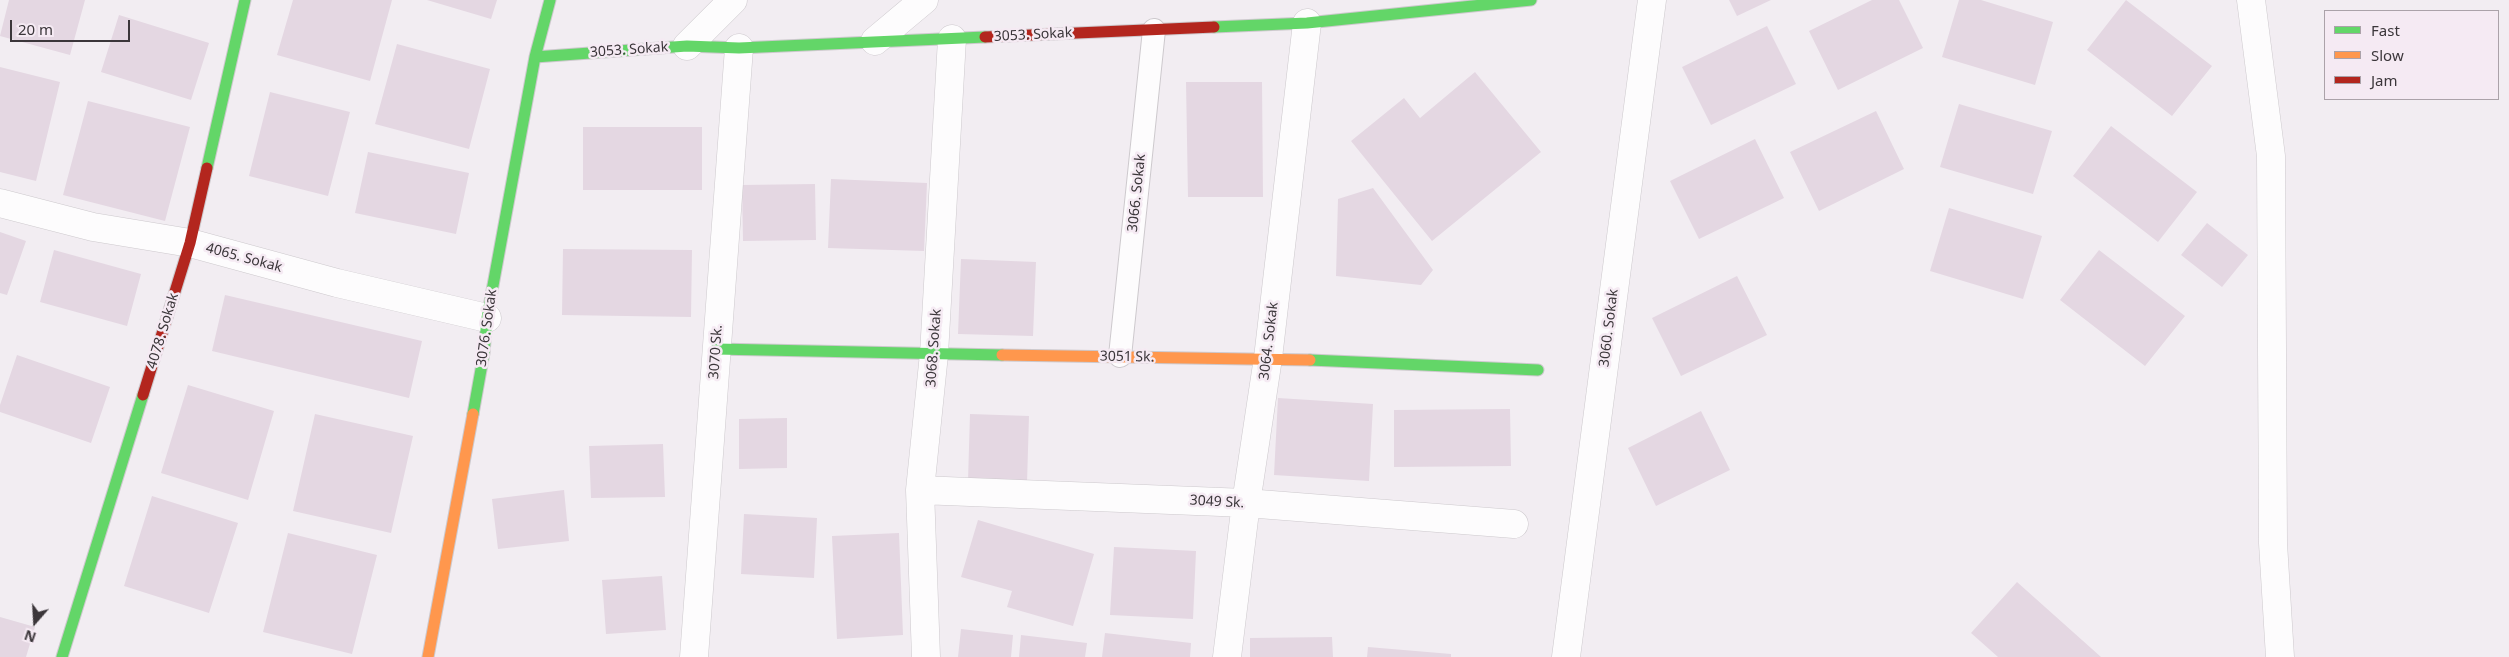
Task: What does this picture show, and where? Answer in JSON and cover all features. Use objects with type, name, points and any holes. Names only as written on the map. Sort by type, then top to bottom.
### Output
[{"type":"street","name":"4078. Sokak","points":[[62,657],[190,243],[245,0]]},
{"type":"street","name":"3076. Sokak","points":[[428,657],[457,508],[484,353],[487,318],[535,57],[550,0]]},
{"type":"street","points":[[687,46],[733,0]]},
{"type":"street","points":[[875,41],[924,0]]},
{"type":"street","name":"3053. Sokak","points":[[535,57],[687,46],[739,48],[1307,24],[1531,0]]},
{"type":"street","name":"3060. Sokak","points":[[1566,657],[1652,0]]},
{"type":"street","points":[[2252,0],[2271,156],[2273,543],[2280,657]]},
{"type":"street","name":"3064. Sokak","points":[[1227,657],[1246,503],[1268,358],[1307,24]]},
{"type":"street","name":"3068. Sokak","points":[[926,657],[920,490],[934,354],[952,39]]},
{"type":"street","name":"3070 Sk.","points":[[694,657],[739,48]]},
{"type":"street","name":"4065. Sokak","points":[[0,204],[94,227],[190,243],[336,283],[487,318]]},
{"type":"street","name":"3051 Sk.","points":[[716,349],[1268,358],[1538,370]]},
{"type":"street","name":"3049 Sk.","points":[[920,490],[1246,503],[1514,524]]},
{"type":"lane","name":"3066. Sokak","points":[[1120,356],[1154,30]]},
{"type":"building","points":[[9,0],[85,0],[70,55],[0,36]]},
{"type":"building","points":[[293,0],[392,0],[370,81],[277,55]]},
{"type":"building","points":[[427,0],[497,0],[491,19]]},
{"type":"building","points":[[1729,0],[1771,0],[1737,16]]},
{"type":"building","points":[[1872,0],[1899,0],[1923,48],[1838,90],[1809,31]]},
{"type":"building","points":[[1959,0],[1981,0],[2053,22],[2035,85],[1942,57]]},
{"type":"building","points":[[2126,0],[2212,66],[2172,116],[2087,50]]},
{"type":"building","points":[[119,15],[209,43],[191,100],[101,72]]},
{"type":"building","points":[[1767,26],[1796,84],[1711,125],[1682,67]]},
{"type":"building","points":[[397,44],[490,69],[469,149],[375,124]]},
{"type":"building","points":[[0,67],[60,82],[36,181],[0,172]]},
{"type":"building","points":[[1475,72],[1541,152],[1432,241],[1351,141],[1404,98],[1420,118]]},
{"type":"building","points":[[1186,82],[1262,82],[1263,197],[1188,197]]},
{"type":"building","points":[[270,92],[350,112],[328,196],[249,176]]},
{"type":"building","points":[[88,101],[190,127],[165,221],[63,195]]},
{"type":"building","points":[[1959,104],[2052,131],[2033,194],[1940,167]]},
{"type":"building","points":[[1876,111],[1904,169],[1819,211],[1790,152]]},
{"type":"building","points":[[2111,126],[2197,192],[2158,242],[2073,176]]},
{"type":"building","points":[[583,127],[702,127],[702,190],[583,190]]},
{"type":"building","points":[[1755,139],[1784,198],[1699,239],[1670,181]]},
{"type":"building","points":[[368,152],[469,173],[456,234],[355,213]]},
{"type":"building","points":[[831,179],[927,183],[924,251],[828,248]]},
{"type":"building","points":[[815,184],[816,240],[743,241],[742,185]]},
{"type":"building","points":[[1373,188],[1433,270],[1421,285],[1336,276],[1338,199]]},
{"type":"building","points":[[1949,208],[2042,236],[2023,299],[1930,271]]},
{"type":"building","points":[[2207,223],[2248,255],[2222,287],[2181,255]]},
{"type":"building","points":[[0,232],[26,241],[7,295],[0,293]]},
{"type":"building","points":[[563,249],[692,250],[691,317],[562,315]]},
{"type":"building","points":[[54,250],[141,274],[127,326],[40,302]]},
{"type":"building","points":[[2099,250],[2185,316],[2145,366],[2060,300]]},
{"type":"building","points":[[961,259],[1036,262],[1033,336],[958,334]]},
{"type":"building","points":[[1737,276],[1767,335],[1681,376],[1652,318]]},
{"type":"building","points":[[225,295],[422,341],[409,398],[212,351]]},
{"type":"building","points":[[17,355],[110,387],[91,443],[0,412],[0,405]]},
{"type":"building","points":[[188,385],[274,411],[248,500],[161,473]]},
{"type":"building","points":[[1278,398],[1373,404],[1369,481],[1274,475]]},
{"type":"building","points":[[1510,409],[1511,466],[1394,467],[1394,410]]},
{"type":"building","points":[[1701,411],[1730,470],[1656,506],[1628,448]]},
{"type":"building","points":[[315,414],[413,436],[391,533],[293,511]]},
{"type":"building","points":[[970,414],[1029,416],[1027,483],[968,481]]},
{"type":"building","points":[[787,418],[787,468],[739,469],[739,419]]},
{"type":"building","points":[[663,444],[665,497],[591,498],[589,446]]},
{"type":"building","points":[[564,490],[569,541],[498,549],[492,499]]},
{"type":"building","points":[[152,496],[238,523],[209,613],[124,586]]},
{"type":"building","points":[[744,514],[817,518],[814,578],[741,574]]},
{"type":"building","points":[[978,520],[1094,554],[1073,626],[1007,607],[1012,591],[961,577]]},
{"type":"building","points":[[288,533],[377,555],[352,654],[263,632]]},
{"type":"building","points":[[899,533],[903,635],[837,639],[832,536]]},
{"type":"building","points":[[1114,547],[1196,551],[1193,619],[1110,615]]},
{"type":"building","points":[[662,576],[666,630],[606,634],[602,580]]},
{"type":"building","points":[[2017,582],[2101,657],[1998,657],[1971,633]]},
{"type":"building","points":[[0,617],[35,627],[26,657],[0,657]]},
{"type":"building","points":[[961,629],[1013,635],[1011,657],[958,657]]},
{"type":"building","points":[[1105,633],[1191,643],[1190,657],[1102,657]]},
{"type":"building","points":[[1021,635],[1087,643],[1085,657],[1019,657]]},
{"type":"building","points":[[1332,637],[1333,657],[1250,657],[1250,638]]},
{"type":"building","points":[[1368,647],[1451,654],[1451,657],[1367,657]]},
{"type":"traffic: fast","points":[[207,168],[245,0]]},
{"type":"traffic: fast","points":[[473,414],[484,353],[487,318],[535,57],[550,0]]},
{"type":"traffic: fast","points":[[1214,27],[1307,23],[1531,0]]},
{"type":"traffic: fast","points":[[535,57],[687,46],[739,48],[985,37]]},
{"type":"traffic: fast","points":[[716,349],[1002,355]]},
{"type":"traffic: fast","points":[[1310,360],[1538,370]]},
{"type":"traffic: fast","points":[[62,657],[143,395]]},
{"type":"traffic: slow","points":[[1002,355],[1310,360]]},
{"type":"traffic: slow","points":[[428,657],[473,414]]},
{"type":"traffic: jam","points":[[985,37],[1214,27]]},
{"type":"traffic: jam","points":[[143,395],[190,243],[207,168]]}]
